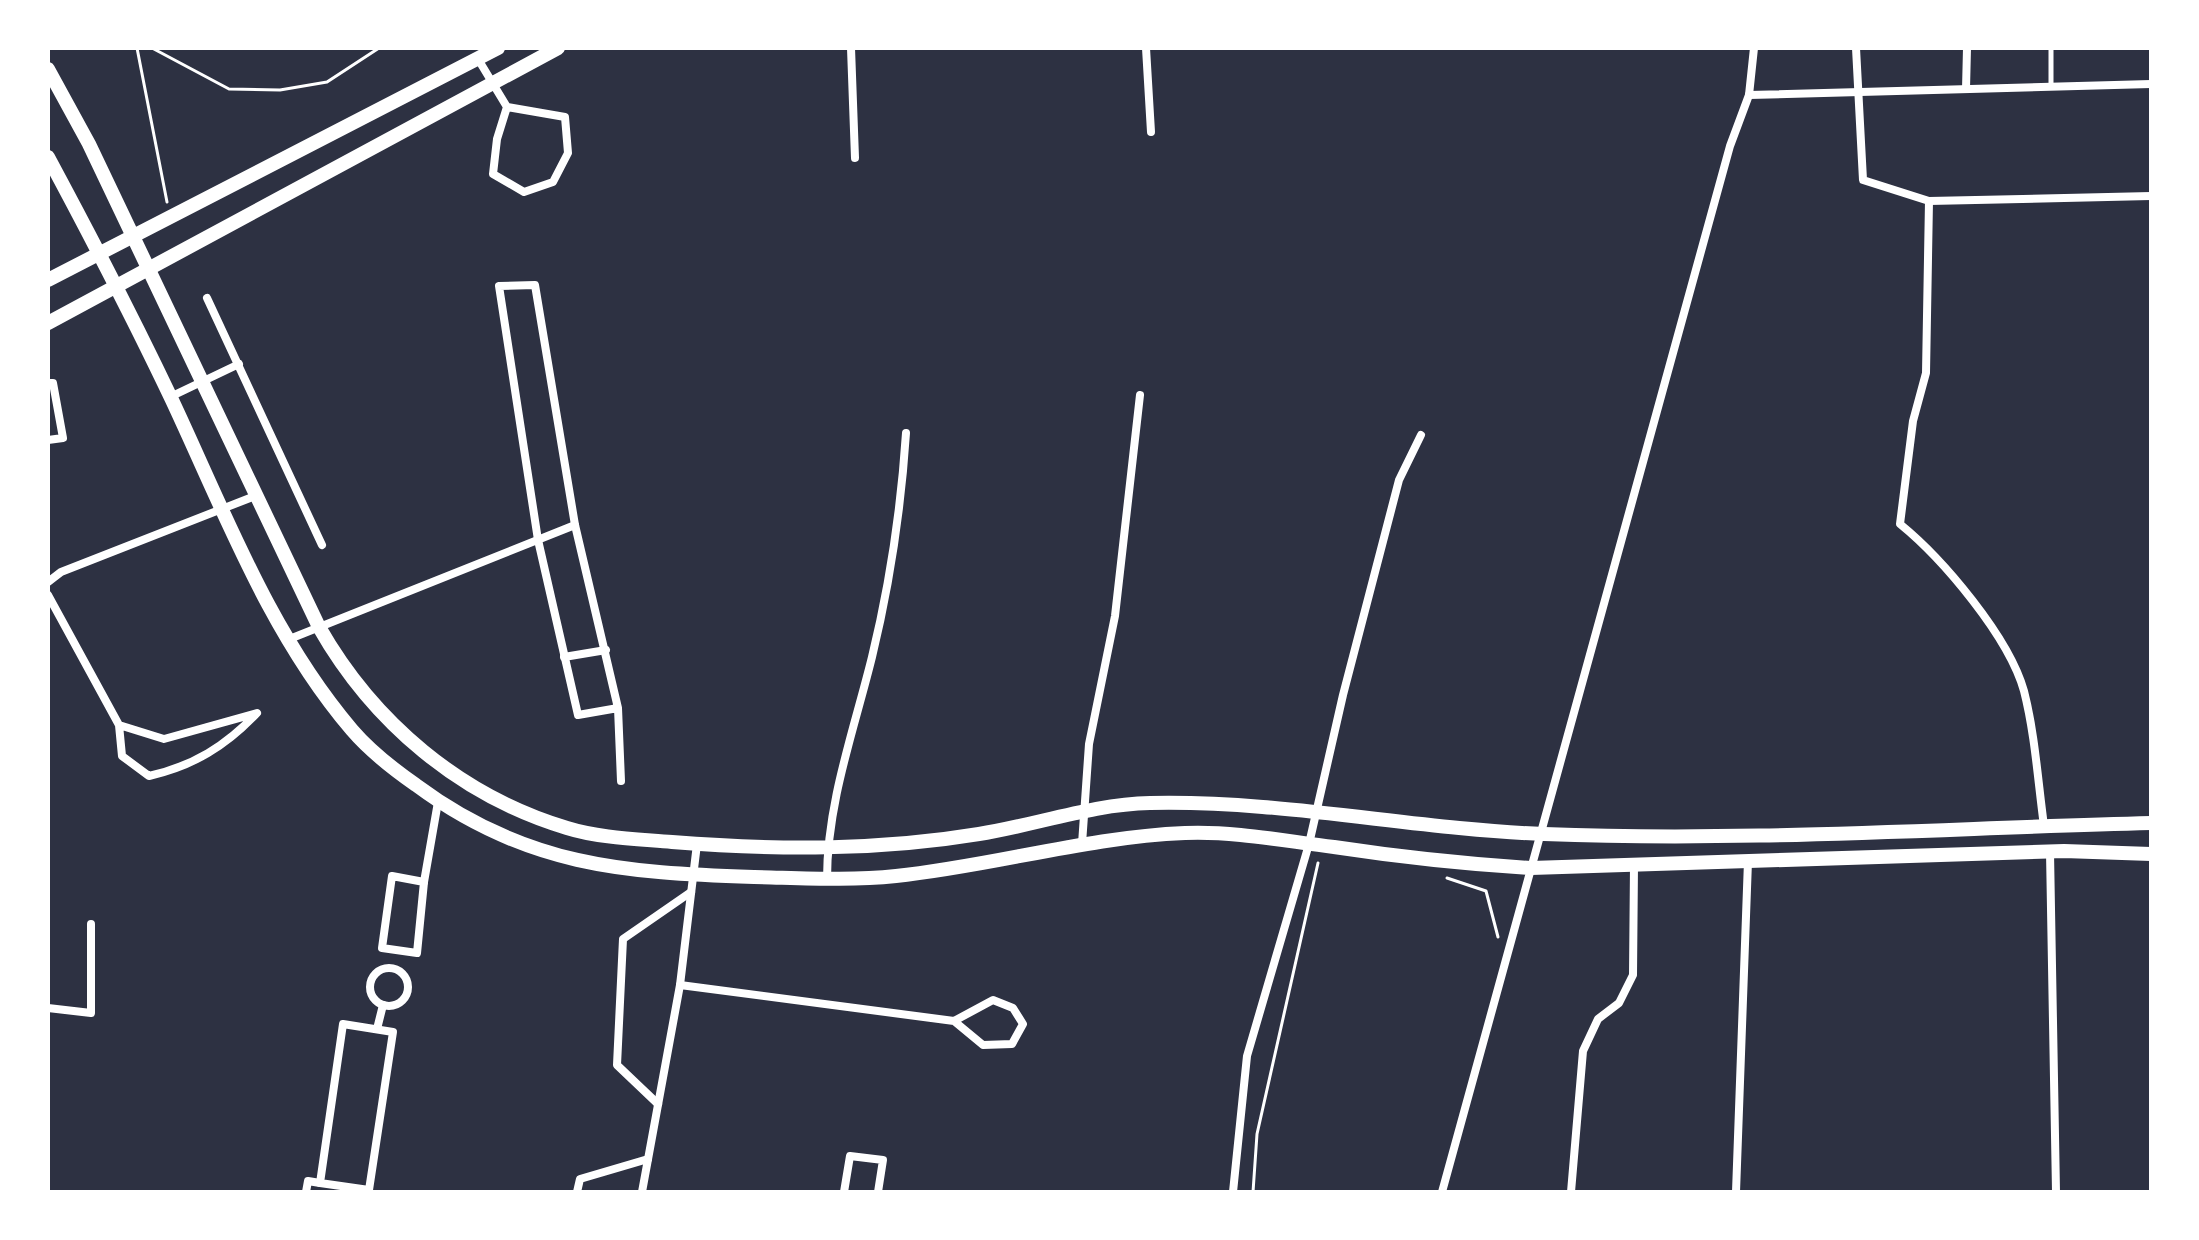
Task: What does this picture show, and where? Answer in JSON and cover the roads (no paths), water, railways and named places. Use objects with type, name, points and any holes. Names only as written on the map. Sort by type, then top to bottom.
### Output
[{"type":"main road","points":[[48,280],[498,48]]},
{"type":"main road","points":[[48,323],[558,48]]},
{"type":"main road","points":[[48,69],[133,237],[145,268],[319,627],[342,668],[375,707],[456,777],[504,804],[569,830],[697,844],[827,848],[892,846],[983,834],[1136,803],[1188,802],[1259,804],[1385,817],[1476,831],[1682,839],[1845,836],[2151,823]]},
{"type":"main road","points":[[48,157],[100,254],[286,640],[354,734],[438,802],[494,834],[562,859],[629,871],[827,879],[908,874],[1082,844],[1186,833],[1255,835],[1451,864],[1531,868],[2050,852],[2151,854]]},
{"type":"street","points":[[851,48],[855,158]]},
{"type":"street","points":[[1146,48],[1151,132]]},
{"type":"street","points":[[1442,1192],[1730,146],[1749,95],[1754,48]]},
{"type":"street","points":[[1856,48],[1863,180],[1929,201],[2151,196]]},
{"type":"street","points":[[1966,89],[1967,48]]},
{"type":"street","points":[[478,59],[507,107],[497,139],[493,174],[524,192],[553,182],[568,153],[565,117],[507,107]]},
{"type":"street","points":[[1749,95],[2151,84]]},
{"type":"street","points":[[1929,201],[1926,373],[1913,421],[1900,524],[1928,547],[1958,582],[2000,644],[2023,689],[2044,826]]},
{"type":"street","points":[[618,708],[578,715],[538,540],[499,286],[535,285],[575,525],[618,708],[621,781]]},
{"type":"street","points":[[207,298],[322,545]]},
{"type":"street","points":[[170,397],[239,364]]},
{"type":"street","points":[[48,383],[53,383],[63,438],[48,440]]},
{"type":"street","points":[[1082,844],[1089,744],[1115,616],[1140,395]]},
{"type":"street","points":[[827,879],[827,848],[845,757],[891,576],[906,433]]},
{"type":"street","points":[[1233,1192],[1247,1056],[1309,844],[1399,480],[1421,435]]},
{"type":"street","points":[[48,582],[61,572],[255,496]]},
{"type":"street","points":[[286,640],[575,525]]},
{"type":"street","points":[[48,595],[119,725],[122,756],[149,776],[182,768],[233,738],[257,713],[164,739],[119,725]]},
{"type":"street","points":[[564,657],[606,650]]},
{"type":"street","points":[[424,882],[392,876],[382,948],[417,953],[424,882],[438,802]]},
{"type":"street","points":[[642,1192],[680,985],[697,844]]},
{"type":"street","points":[[2050,852],[2056,1192]]},
{"type":"street","points":[[1736,1192],[1748,861]]},
{"type":"street","points":[[1571,1192],[1583,1051],[1598,1019],[1619,1003],[1633,975],[1634,865]]},
{"type":"street","points":[[658,1104],[617,1065],[623,939],[691,892]]},
{"type":"street","points":[[48,1008],[91,1013],[91,924]]},
{"type":"street","points":[[393,968],[400,951]]},
{"type":"street","points":[[393,968],[407,981],[407,994],[400,1003],[383,1005],[373,999],[369,986],[374,974],[393,968]]},
{"type":"street","points":[[680,985],[954,1021],[983,1045],[1012,1044],[1023,1024],[1013,1008],[993,1000],[954,1021]]},
{"type":"street","points":[[377,1029],[383,1005]]},
{"type":"street","points":[[320,1183],[343,1024],[393,1032],[369,1190]]},
{"type":"street","points":[[844,1192],[850,1156],[883,1160],[878,1192]]},
{"type":"street","points":[[577,1192],[580,1179],[648,1159]]},
{"type":"street","points":[[306,1192],[308,1181],[380,1192]]},
{"type":"lane","points":[[2051,48],[2051,87]]}]
